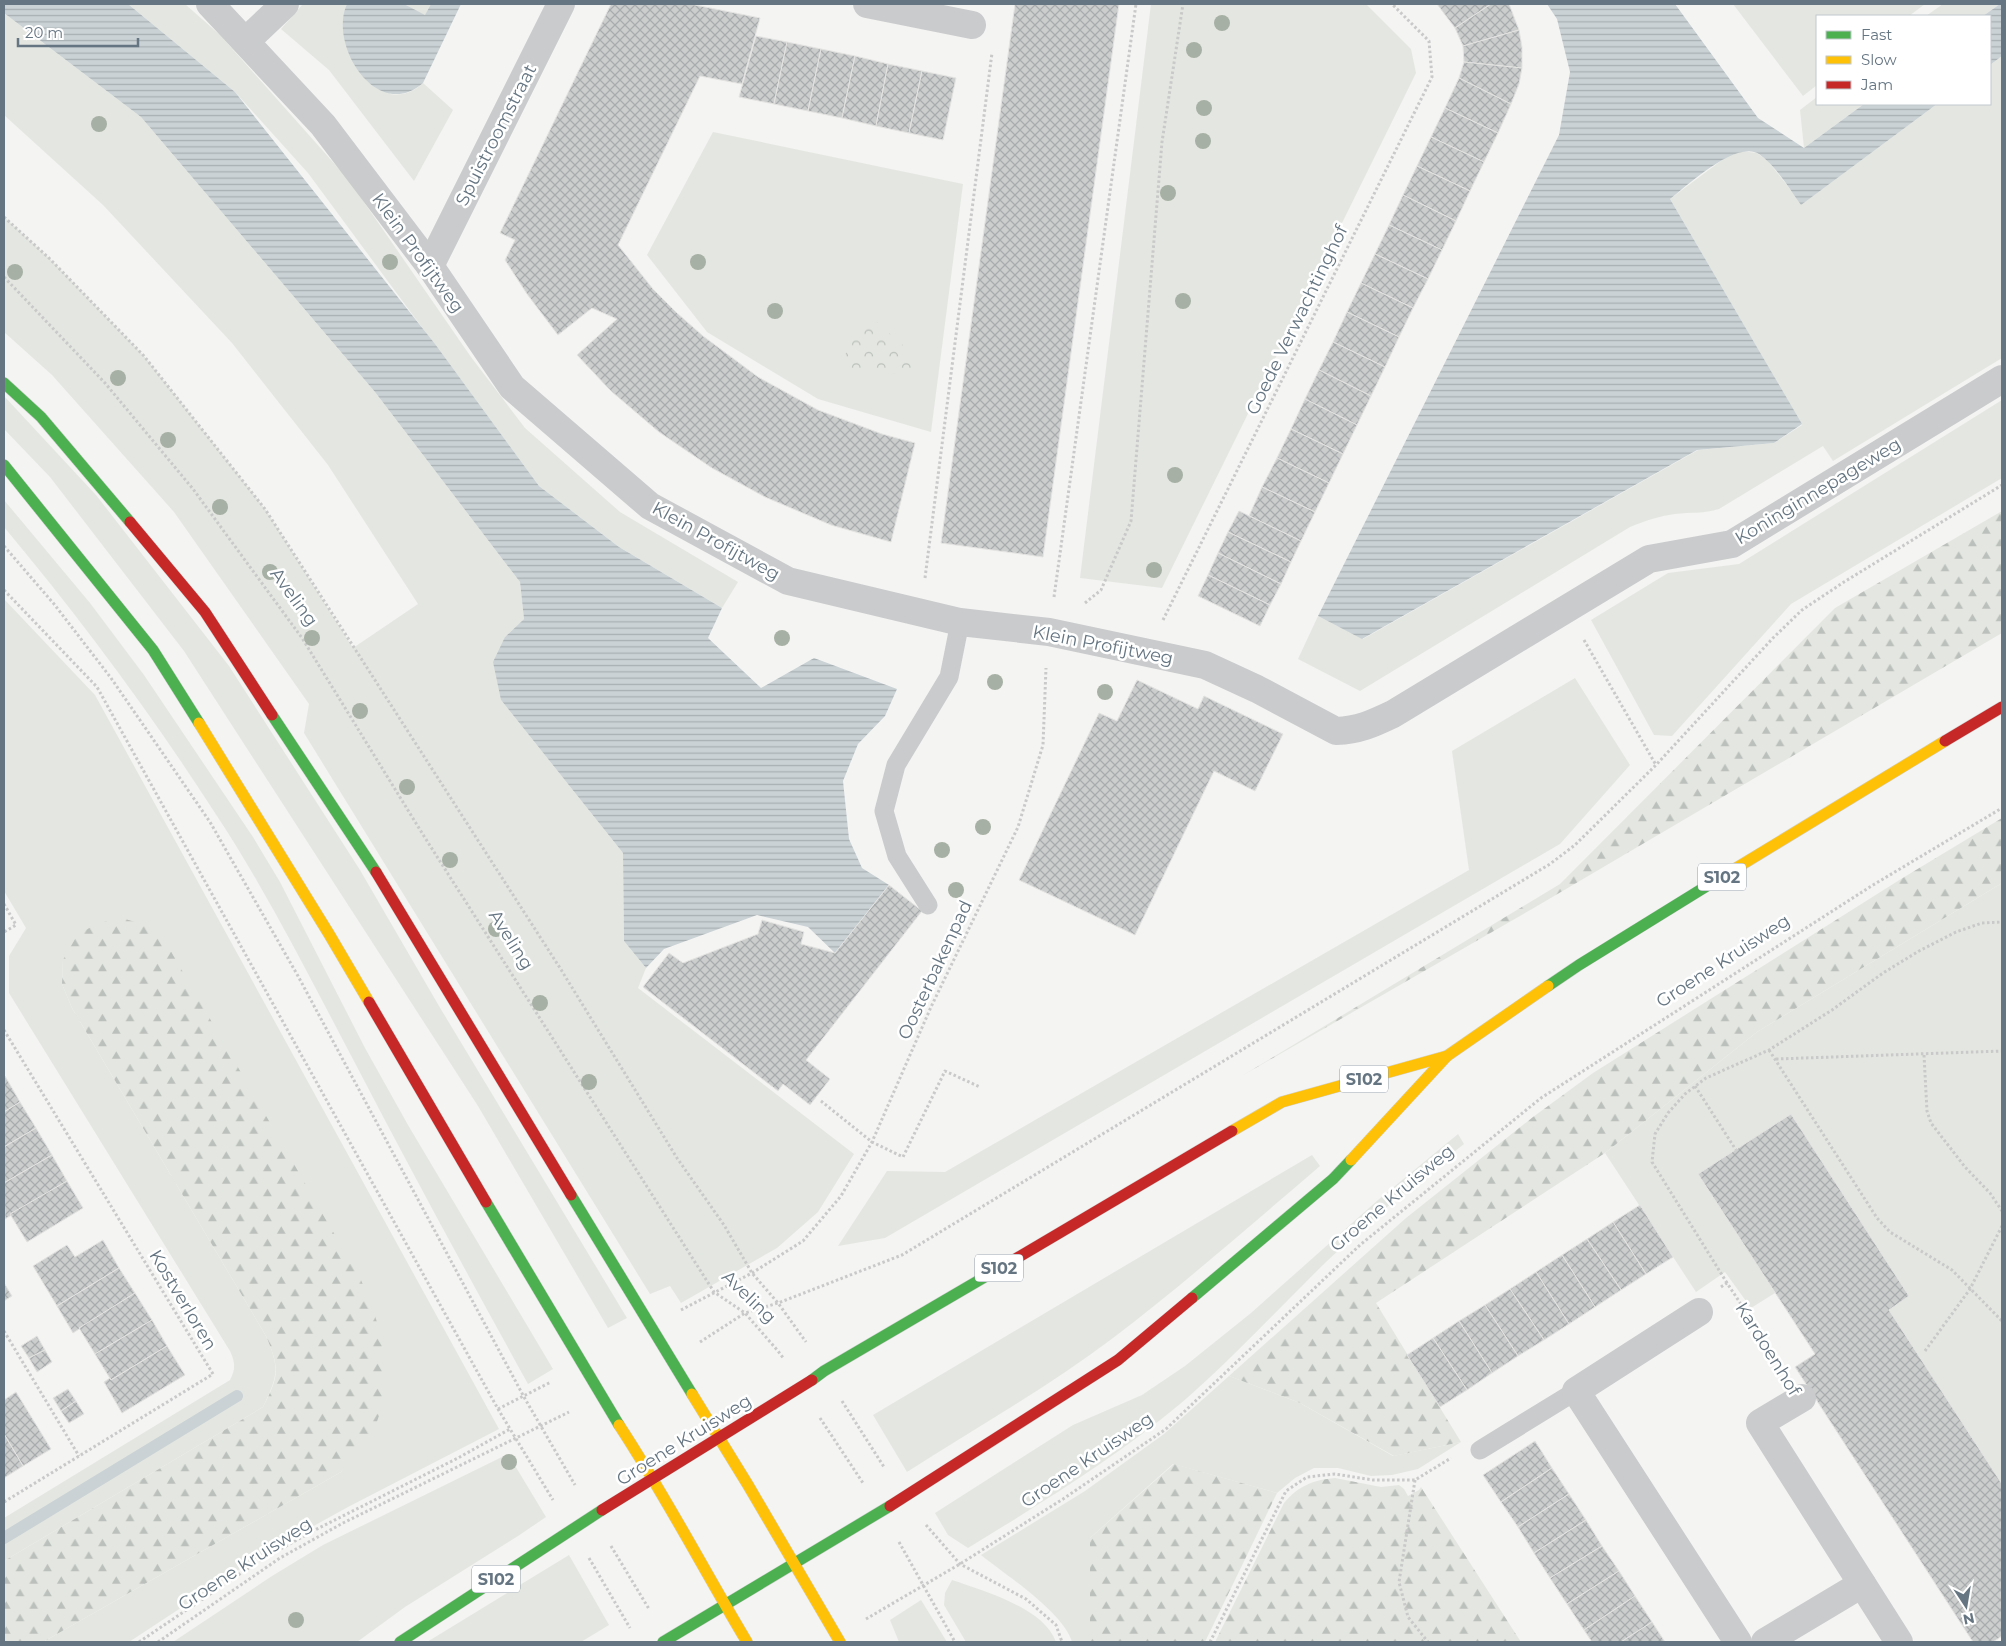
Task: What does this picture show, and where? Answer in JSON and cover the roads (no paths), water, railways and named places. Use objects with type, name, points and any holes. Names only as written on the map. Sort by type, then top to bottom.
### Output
[{"type":"main road","points":[[4,383],[41,416],[205,612],[396,903],[719,1438],[838,1640]]},
{"type":"main road","points":[[4,464],[153,650],[329,934],[594,1385],[654,1479],[694,1553],[747,1642]]},
{"type":"main road","name":"Groene Kruisweg","points":[[663,1642],[903,1498],[1118,1360],[1333,1178],[1447,1056],[1604,950],[2002,707]]},
{"type":"main road","name":"Groene Kruisweg","points":[[400,1642],[571,1529],[801,1388],[824,1371],[1282,1102],[1447,1056]]},
{"type":"street","name":"Klein Profijtweg","points":[[210,4],[323,124],[430,266],[512,387],[650,506],[788,581],[960,622],[1049,632],[1205,665],[1257,689],[1336,730],[1350,730],[1369,726],[1393,714]]},
{"type":"street","points":[[246,41],[285,4]]},
{"type":"street","name":"Spuistroomstraat","points":[[430,266],[561,4]]},
{"type":"street","points":[[867,4],[972,25]]},
{"type":"street","name":"Koninginnepageweg","points":[[1393,714],[1565,608],[1649,559],[1732,544],[2002,379]]},
{"type":"street","points":[[1699,1312],[1576,1391],[1738,1642]]},
{"type":"street","name":"Kardoenhof","points":[[1802,1398],[1760,1424],[1899,1642]]},
{"type":"street","points":[[1765,1642],[1862,1584]]},
{"type":"lane","points":[[928,905],[898,856],[884,812],[896,765],[949,676],[960,622]]},
{"type":"lane","points":[[1480,1450],[1576,1391]]},
{"type":"waterway","points":[[4,1538],[237,1396]]}]
